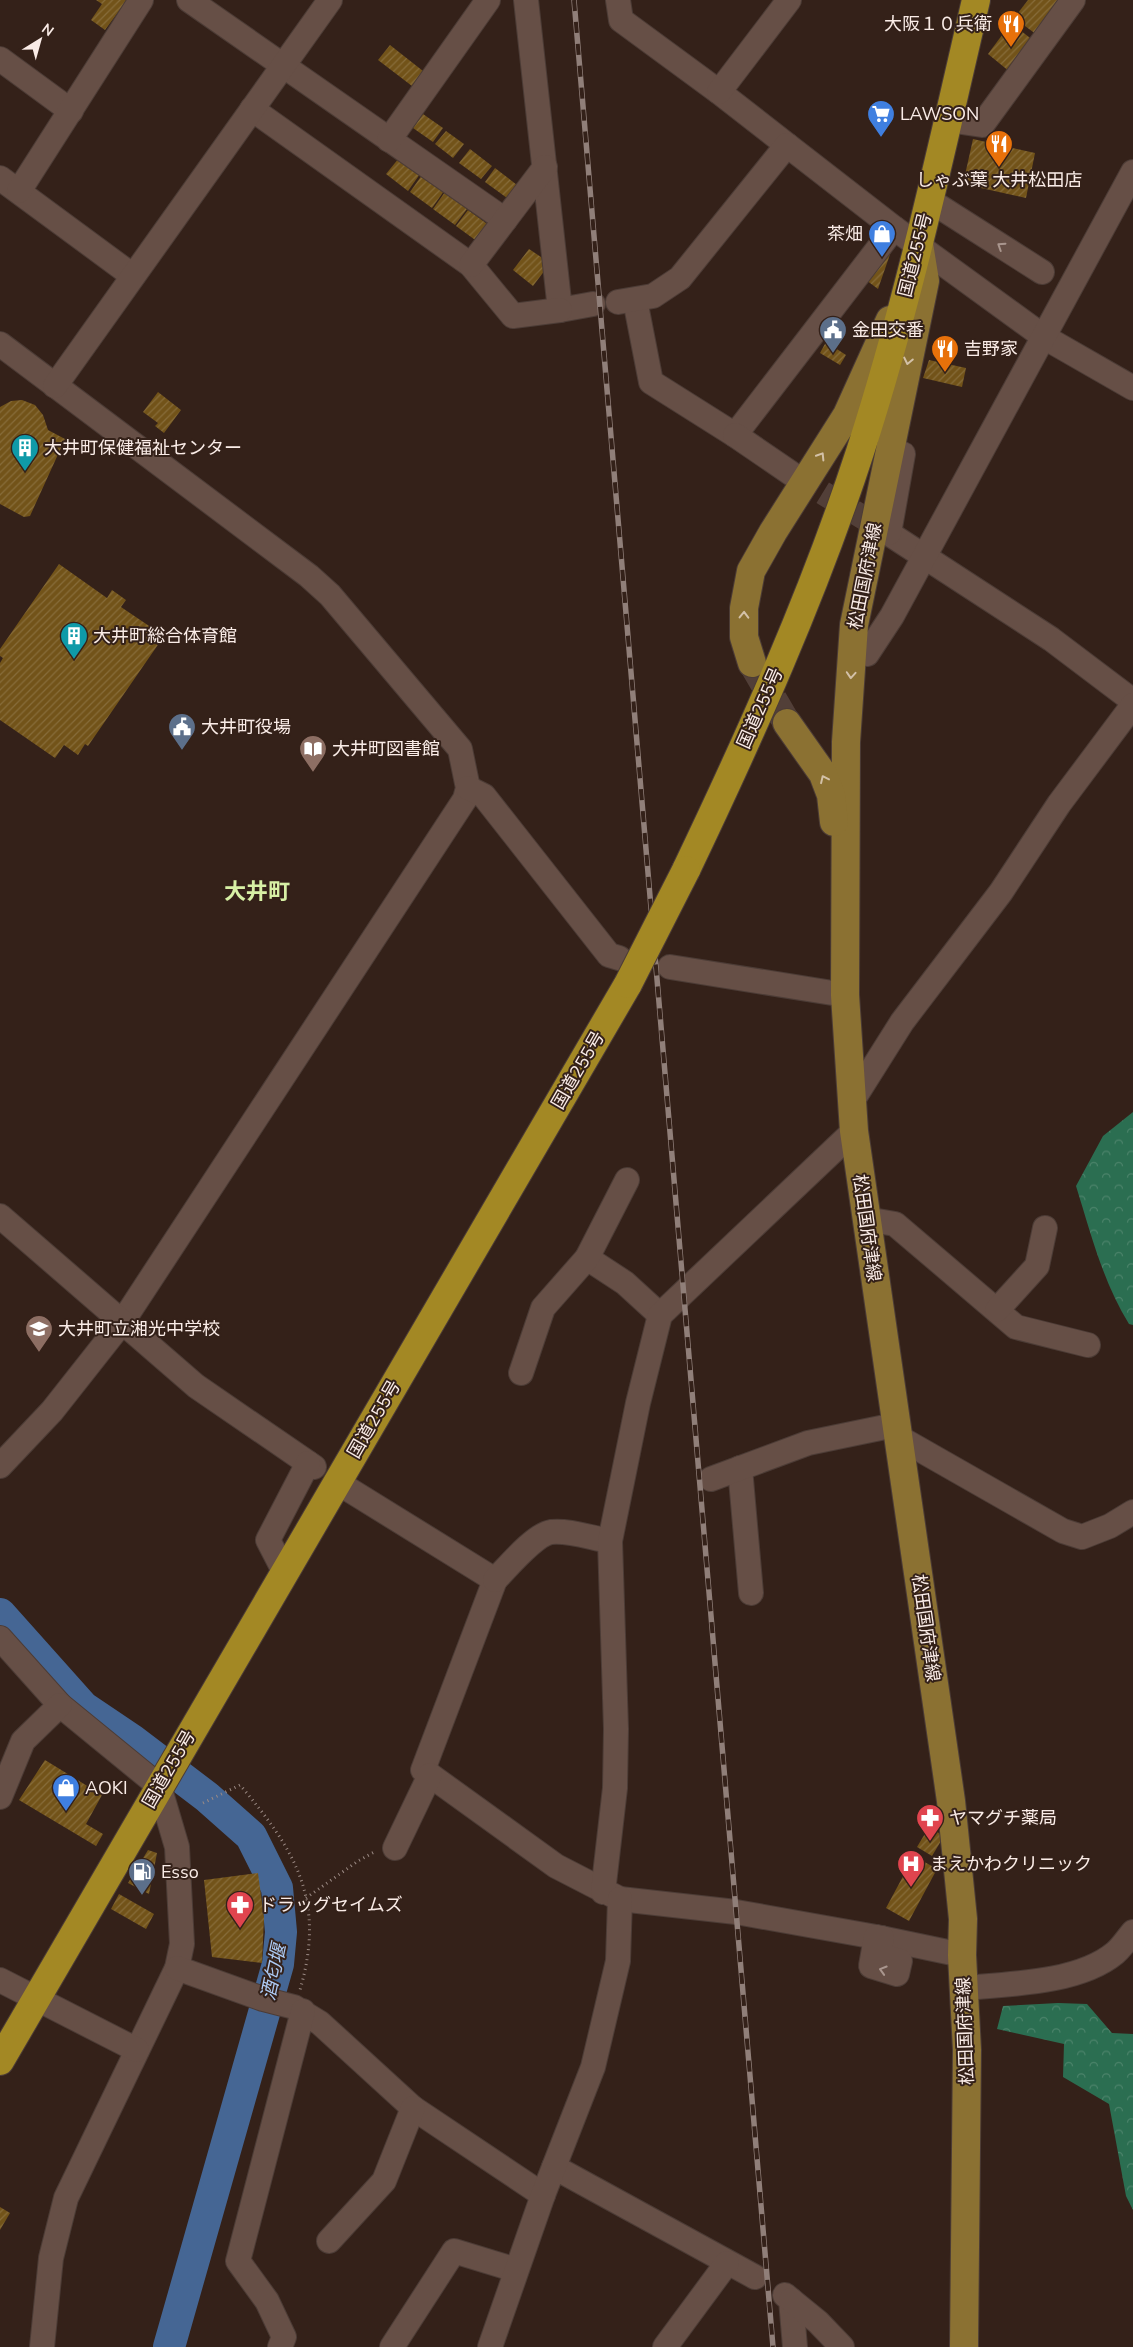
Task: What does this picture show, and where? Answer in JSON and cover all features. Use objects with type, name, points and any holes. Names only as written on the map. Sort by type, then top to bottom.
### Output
[{"type":"highway","name":"国道255号","points":[[0,2061],[628,984],[686,870],[732,773],[802,613],[860,451],[912,272],[976,0]]},
{"type":"main road","name":"松田国府津線","points":[[919,244],[925,281],[854,625],[846,742],[845,994],[854,1132],[952,1801],[963,1919],[962,1955],[967,2050],[964,2347]]},
{"type":"main road","points":[[752,663],[744,637],[744,608],[751,571],[773,532],[847,414],[912,272]]},
{"type":"main road","name":"松田国府津線","points":[[787,723],[823,774],[831,795],[845,912]]},
{"type":"street","points":[[133,276],[9,185],[70,111],[141,0]]},
{"type":"street","points":[[189,0],[505,220]]},
{"type":"street","points":[[55,386],[330,0]]},
{"type":"street","points":[[389,140],[488,0]]},
{"type":"street","points":[[526,0],[560,310]]},
{"type":"street","points":[[618,0],[621,20],[719,92],[894,228],[919,244],[1044,337],[1133,388]]},
{"type":"street","points":[[719,92],[789,0]]},
{"type":"street","points":[[948,120],[982,125],[1073,0]]},
{"type":"street","points":[[0,59],[70,111]]},
{"type":"street","points":[[252,109],[471,265],[513,316],[593,304]]},
{"type":"street","points":[[787,145],[680,278],[653,296],[626,301],[651,382],[735,435],[792,474]]},
{"type":"street","points":[[471,265],[545,167]]},
{"type":"street","points":[[867,654],[892,616],[1133,172]]},
{"type":"street","points":[[929,200],[1042,272],[1037,282],[1067,294]]},
{"type":"street","points":[[735,435],[894,228]]},
{"type":"street","points":[[0,344],[309,576],[330,595],[460,749],[468,788],[465,799],[123,1321],[52,1411],[0,1466]]},
{"type":"street","points":[[890,450],[903,454],[885,531],[1051,639],[1133,701]]},
{"type":"street","points":[[852,1103],[902,1022],[1001,892],[1059,804],[1133,705]]},
{"type":"street","points":[[468,788],[484,796],[609,955],[619,958]]},
{"type":"street","points":[[670,966],[845,994]]},
{"type":"street","points":[[490,2347],[543,2195],[593,2067],[618,1961],[612,1895],[616,1729],[610,1541],[638,1403],[660,1314],[854,1132]]},
{"type":"street","points":[[521,1373],[543,1308],[587,1258],[627,1180]]},
{"type":"street","points":[[0,1216],[196,1386],[311,1465],[268,1540],[284,1572]]},
{"type":"street","points":[[866,1218],[894,1224],[1016,1327],[1088,1345]]},
{"type":"street","points":[[997,1310],[1038,1266],[1045,1228]]},
{"type":"street","points":[[587,1258],[625,1283],[660,1314]]},
{"type":"street","points":[[711,1479],[808,1444],[897,1431],[1063,1531],[1082,1537],[1110,1526],[1133,1512]]},
{"type":"street","points":[[740,1468],[751,1592]]},
{"type":"street","points":[[348,1489],[495,1580]]},
{"type":"street","points":[[610,1541],[568,1533],[550,1532],[535,1540],[495,1580],[423,1770],[556,1866],[612,1895],[736,1912],[879,1937],[962,1955]]},
{"type":"street","points":[[0,1638],[60,1705],[162,1782],[177,1847],[182,1944],[177,1968],[66,2198],[51,2258],[42,2347]]},
{"type":"street","points":[[0,1797],[23,1741],[60,1705]]},
{"type":"street","points":[[387,1849],[430,1776]]},
{"type":"street","points":[[964,1988],[1063,1976],[1096,1964],[1115,1953],[1133,1932]]},
{"type":"street","points":[[177,1968],[263,1999],[296,2008],[320,2023],[413,2108],[543,2195]]},
{"type":"street","points":[[0,1980],[138,2050]]},
{"type":"street","points":[[280,2347],[284,2336],[267,2300],[238,2261],[296,2008]]},
{"type":"street","points":[[329,2242],[384,2181],[413,2108]]},
{"type":"street","points":[[554,2167],[755,2277]]},
{"type":"street","points":[[392,2347],[454,2251],[516,2270]]},
{"type":"street","points":[[665,2347],[727,2263]]},
{"type":"street","points":[[795,2347],[786,2296],[818,2322],[842,2347]]},
{"type":"path","points":[[203,1803],[240,1785],[270,1821],[297,1864],[309,1909],[310,1941],[296,2008]]},
{"type":"path","points":[[306,1898],[358,1862],[387,1849]]},
{"type":"green space","points":[[1133,1112],[1133,1325],[1129,1324],[1120,1308],[1105,1275],[1076,1186],[1103,1136]]},
{"type":"green space","points":[[1058,2003],[1087,2004],[1112,2033],[1133,2034],[1133,2210],[1126,2196],[1109,2104],[1063,2077],[1064,2044],[997,2029],[1003,2006]]},
{"type":"building","points":[[96,0],[127,0],[105,30],[91,20],[102,4]]},
{"type":"building","points":[[1028,0],[1067,0],[1040,37],[1014,18]]},
{"type":"building","name":"大阪１０兵衛","points":[[1011,23],[1034,41],[1010,72],[988,54]]},
{"type":"building","points":[[390,45],[423,71],[412,86],[378,60]]},
{"type":"building","points":[[423,114],[443,128],[433,142],[413,128]]},
{"type":"building","points":[[446,131],[464,144],[453,158],[435,144]]},
{"type":"building","name":"しゃぶ葉 大井松田店","points":[[973,139],[1035,153],[1026,198],[963,184]]},
{"type":"building","points":[[470,149],[492,166],[481,179],[459,163]]},
{"type":"building","points":[[399,158],[420,174],[408,191],[386,174]]},
{"type":"building","points":[[495,168],[517,185],[507,198],[485,182]]},
{"type":"building","points":[[422,175],[444,191],[432,208],[410,192]]},
{"type":"building","points":[[445,192],[467,209],[455,225],[433,209]]},
{"type":"building","points":[[468,210],[490,226],[478,242],[456,226]]},
{"type":"building","name":"茶畑","points":[[895,240],[878,289],[862,277]]},
{"type":"building","points":[[529,249],[544,259],[545,270],[533,286],[513,270]]},
{"type":"building","name":"金田交番","points":[[826,342],[846,355],[840,365],[820,353]]},
{"type":"building","name":"吉野家","points":[[929,360],[966,368],[962,387],[923,378]]},
{"type":"building","points":[[158,392],[181,410],[164,433],[155,426],[158,423],[143,412]]},
{"type":"building","name":"大井町保健福祉センター","points":[[22,400],[35,405],[43,415],[48,430],[65,439],[30,516],[24,517],[0,504],[0,407],[11,401]]},
{"type":"building","name":"大井町総合体育館","points":[[59,564],[107,598],[112,590],[126,600],[121,607],[164,636],[88,746],[85,744],[78,755],[64,745],[55,758],[0,720],[0,663],[3,658],[0,656],[0,649]]},
{"type":"building","name":"AOKI","points":[[45,1760],[102,1795],[86,1824],[103,1834],[96,1846],[19,1800]]},
{"type":"building","name":"ヤマグチ薬局","points":[[929,1827],[944,1836],[932,1856],[917,1847]]},
{"type":"building","points":[[148,1850],[157,1853],[149,1894],[128,1883]]},
{"type":"building","name":"まえかわクリニック","points":[[914,1856],[937,1869],[909,1921],[886,1908]]},
{"type":"building","points":[[258,1873],[264,1918],[262,1963],[212,1957],[204,1880]]},
{"type":"building","points":[[119,1894],[154,1914],[146,1929],[111,1909]]},
{"type":"building","points":[[0,2207],[10,2213],[0,2230]]},
{"type":"waterway","name":"酒匂堰","points":[[0,1614],[83,1707],[132,1740],[207,1797],[251,1836],[277,1888],[281,1932],[278,1964],[169,2347]]},
{"type":"tunnel","points":[[792,474],[882,529]]},
{"type":"tunnel","points":[[752,663],[787,723]]},
{"type":"railway","points":[[574,0],[773,2347]]},
{"type":"place","name":"大阪１０兵衛","points":[[1011,48]]},
{"type":"place","name":"LAWSON","points":[[881,138]]},
{"type":"place","name":"しゃぶ葉 大井松田店","points":[[999,168]]},
{"type":"place","name":"茶畑","points":[[882,258]]},
{"type":"place","name":"金田交番","points":[[833,354]]},
{"type":"place","name":"吉野家","points":[[945,373]]},
{"type":"place","name":"大井町保健福祉センター","points":[[25,472]]},
{"type":"place","name":"大井町総合体育館","points":[[74,660]]},
{"type":"place","name":"大井町役場","points":[[182,751]]},
{"type":"place","name":"大井町図書館","points":[[313,773]]},
{"type":"place","name":"大井町立湘光中学校","points":[[39,1353]]},
{"type":"place","name":"AOKI","points":[[66,1812]]},
{"type":"place","name":"ヤマグチ薬局","points":[[930,1842]]},
{"type":"place","name":"まえかわクリニック","points":[[911,1888]]},
{"type":"place","name":"Esso","points":[[142,1896]]},
{"type":"place","name":"ドラッグセイムズ","points":[[240,1929]]},
{"type":"district","name":"大井町","points":[[257,891]]}]
